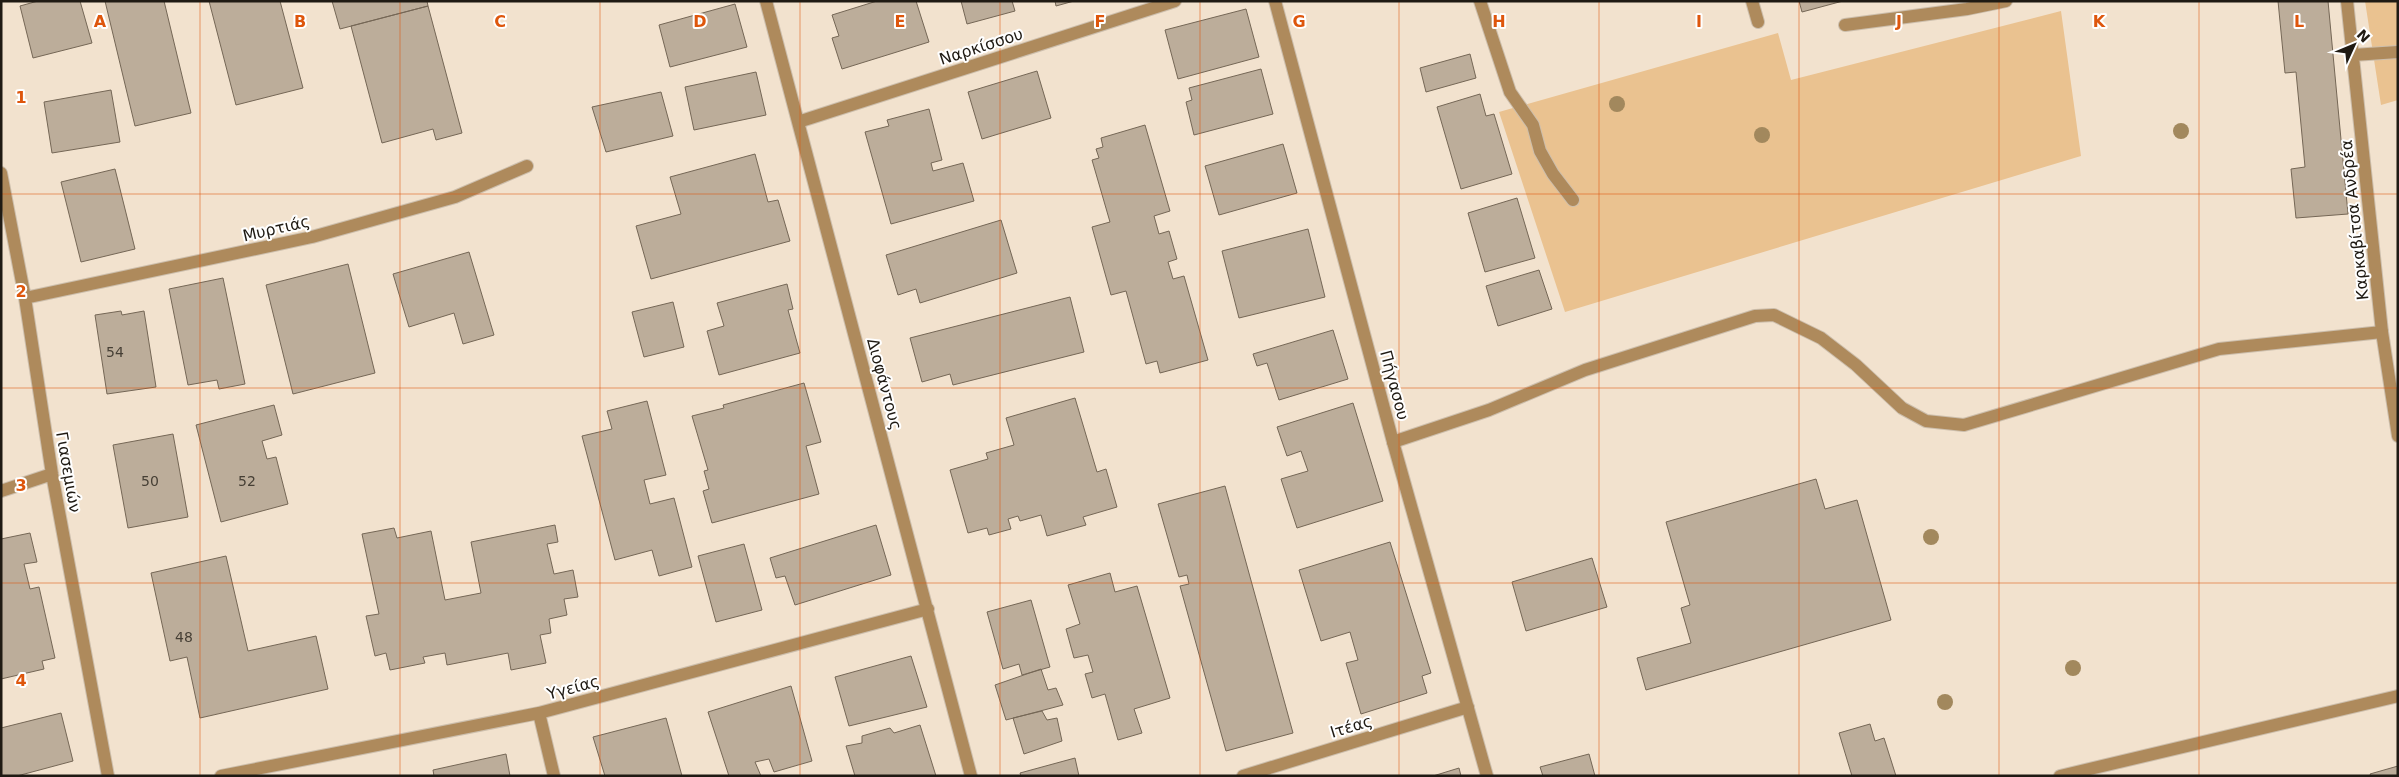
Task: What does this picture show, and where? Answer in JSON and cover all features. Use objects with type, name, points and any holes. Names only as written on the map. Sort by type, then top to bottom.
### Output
[{"type":"street","name":"Διοφάντους","points":[[766,1],[971,776]]},
{"type":"street","name":"Ναρκίσσου","points":[[798,122],[1175,1]]},
{"type":"street","name":"Πήγασου","points":[[1275,1],[1393,442],[1487,776]]},
{"type":"street","points":[[1480,1],[1510,92],[1534,125],[1540,151],[1553,174],[1573,200]]},
{"type":"street","points":[[1752,1],[1758,22]]},
{"type":"street","points":[[1845,25],[1967,9],[2006,1]]},
{"type":"street","name":"Καρκαβίτσα Ανδρέα","points":[[2347,1],[2382,332],[2398,436]]},
{"type":"street","points":[[2353,55],[2398,52]]},
{"type":"street","name":"Μυρτιάς","points":[[25,298],[312,237],[455,197],[527,166]]},
{"type":"street","name":"Γιασεμιών","points":[[1,173],[25,298],[52,474],[108,776]]},
{"type":"street","points":[[1393,442],[1489,410],[1585,370],[1755,316],[1774,315],[1821,338],[1856,365],[1902,408],[1926,421],[1964,424],[2219,349],[2382,332]]},
{"type":"street","points":[[1,491],[52,474]]},
{"type":"street","name":"Υγείας","points":[[221,776],[539,713],[928,609]]},
{"type":"street","points":[[2060,776],[2398,696]]},
{"type":"street","name":"Ιτέας","points":[[1243,776],[1468,707]]},
{"type":"street","points":[[539,713],[554,776]]},
{"type":"shaded area","points":[[2365,1],[2398,1],[2398,100],[2381,105]]},
{"type":"shaded area","points":[[2061,11],[2081,156],[1565,312],[1499,112],[1778,33],[1791,80]]},
{"type":"building","points":[[38,1],[80,1],[92,43],[33,58],[20,6]]},
{"type":"building","points":[[105,1],[164,1],[191,113],[135,126]]},
{"type":"building","points":[[209,1],[280,1],[303,88],[236,105]]},
{"type":"building","points":[[332,1],[427,1],[428,6],[340,29]]},
{"type":"building","points":[[877,1],[916,1],[929,42],[842,69],[832,38],[839,36],[832,15]]},
{"type":"building","points":[[961,1],[1012,1],[1015,11],[967,24]]},
{"type":"building","points":[[1055,1],[1074,1],[1056,6]]},
{"type":"building","points":[[1799,1],[1843,1],[1802,12]]},
{"type":"building","points":[[2278,1],[2328,1],[2348,214],[2296,218],[2291,169],[2305,167],[2296,72],[2285,73]]},
{"type":"building","points":[[735,4],[747,47],[670,67],[659,25]]},
{"type":"building","points":[[428,6],[462,133],[436,140],[433,129],[382,143],[351,26]]},
{"type":"building","points":[[1246,9],[1259,57],[1178,79],[1165,30]]},
{"type":"building","points":[[1470,54],[1476,78],[1426,92],[1420,68]]},
{"type":"building","points":[[1261,69],[1273,114],[1194,135],[1186,102],[1192,100],[1189,88]]},
{"type":"building","points":[[1037,71],[1051,118],[982,139],[968,92]]},
{"type":"building","points":[[756,72],[766,115],[694,130],[685,87]]},
{"type":"building","points":[[111,90],[120,142],[52,153],[44,102]]},
{"type":"building","points":[[661,92],[673,136],[606,152],[592,107]]},
{"type":"building","points":[[1480,94],[1486,116],[1494,114],[1512,174],[1461,189],[1437,107]]},
{"type":"building","points":[[929,109],[942,160],[931,163],[933,171],[963,163],[974,201],[891,224],[865,132],[889,126],[887,120]]},
{"type":"building","points":[[1145,125],[1170,211],[1154,216],[1159,234],[1169,231],[1177,259],[1168,262],[1173,279],[1184,276],[1208,360],[1160,373],[1157,361],[1146,364],[1126,291],[1111,295],[1092,227],[1110,222],[1092,160],[1099,158],[1096,149],[1103,147],[1101,138]]},
{"type":"building","points":[[1283,144],[1297,193],[1219,215],[1205,166]]},
{"type":"building","points":[[755,154],[768,202],[778,200],[790,241],[651,279],[636,226],[681,214],[670,177]]},
{"type":"building","points":[[115,169],[135,249],[81,262],[61,182]]},
{"type":"building","points":[[1517,198],[1535,258],[1485,272],[1468,213]]},
{"type":"building","points":[[1001,220],[1017,273],[920,303],[916,289],[898,295],[886,255]]},
{"type":"building","points":[[1308,229],[1325,297],[1239,318],[1222,251]]},
{"type":"building","points":[[469,252],[494,335],[463,344],[454,313],[409,327],[393,274]]},
{"type":"building","points":[[348,264],[375,373],[293,394],[266,285]]},
{"type":"building","points":[[1539,270],[1552,309],[1498,326],[1486,286]]},
{"type":"building","points":[[223,278],[245,384],[219,389],[217,380],[188,385],[169,289]]},
{"type":"building","points":[[787,284],[793,309],[788,310],[800,353],[719,375],[707,331],[724,326],[717,303]]},
{"type":"building","points":[[1070,297],[1084,352],[953,385],[950,374],[922,382],[910,338]]},
{"type":"building","points":[[673,302],[684,347],[644,357],[632,312]]},
{"type":"building","points":[[121,311],[122,315],[144,311],[156,387],[107,394],[95,315]]},
{"type":"building","points":[[1333,330],[1348,379],[1279,400],[1267,363],[1257,366],[1253,354]]},
{"type":"building","points":[[804,383],[821,442],[806,446],[819,494],[712,523],[703,491],[709,489],[704,471],[708,470],[692,416],[724,408],[723,405]]},
{"type":"building","points":[[1075,398],[1097,472],[1106,469],[1117,507],[1083,517],[1086,525],[1047,536],[1041,515],[1020,521],[1018,516],[1008,519],[1011,529],[989,535],[987,528],[968,533],[950,470],[988,459],[986,453],[1014,445],[1006,418]]},
{"type":"building","points":[[647,401],[666,475],[644,480],[650,504],[674,498],[692,567],[659,576],[652,550],[615,560],[582,436],[612,429],[607,411]]},
{"type":"building","points":[[1353,403],[1383,501],[1297,528],[1281,479],[1308,471],[1301,451],[1287,456],[1277,427]]},
{"type":"building","points":[[274,405],[282,435],[262,441],[267,459],[276,457],[288,504],[221,522],[196,425]]},
{"type":"building","points":[[173,434],[188,517],[128,528],[113,445]]},
{"type":"building","points":[[1816,479],[1825,509],[1857,500],[1891,620],[1646,690],[1637,658],[1691,643],[1681,608],[1690,605],[1666,522]]},
{"type":"building","points":[[1225,486],[1293,733],[1226,751],[1180,586],[1189,584],[1187,575],[1179,577],[1158,504]]},
{"type":"building","points":[[555,525],[558,542],[547,544],[554,574],[573,570],[578,597],[564,599],[567,615],[549,619],[551,633],[540,635],[546,663],[511,670],[508,653],[447,665],[445,653],[423,657],[425,663],[390,670],[386,653],[375,656],[366,616],[379,614],[362,534],[394,528],[397,538],[431,531],[445,600],[481,593],[471,542]]},
{"type":"building","points":[[876,525],[891,575],[795,605],[785,576],[776,578],[770,558]]},
{"type":"building","points":[[30,533],[37,562],[24,564],[30,589],[39,587],[55,658],[42,661],[44,669],[1,679],[1,539]]},
{"type":"building","points":[[1390,542],[1431,673],[1422,676],[1427,693],[1361,714],[1346,663],[1358,660],[1350,632],[1321,641],[1299,570]]},
{"type":"building","points":[[744,544],[762,610],[716,622],[698,556]]},
{"type":"building","points":[[226,556],[248,651],[316,636],[328,689],[200,718],[187,657],[170,661],[151,573]]},
{"type":"building","points":[[1592,558],[1607,607],[1526,631],[1512,582]]},
{"type":"building","points":[[1110,573],[1115,592],[1137,586],[1170,698],[1134,709],[1142,733],[1118,740],[1105,694],[1092,698],[1085,674],[1093,672],[1088,655],[1074,658],[1066,629],[1080,624],[1068,585]]},
{"type":"building","points":[[1031,600],[1050,667],[1022,675],[1019,664],[1003,669],[987,612]]},
{"type":"building","points":[[911,656],[927,707],[849,726],[835,677]]},
{"type":"building","points":[[1041,669],[1048,690],[1056,688],[1063,705],[1006,720],[995,685]]},
{"type":"building","points":[[791,686],[812,761],[774,772],[769,759],[755,762],[761,776],[729,776],[708,712]]},
{"type":"building","points":[[1042,711],[1047,720],[1057,718],[1062,741],[1024,754],[1013,718]]},
{"type":"building","points":[[61,713],[73,761],[17,776],[1,776],[1,728]]},
{"type":"building","points":[[666,718],[682,776],[605,776],[593,737]]},
{"type":"building","points":[[1870,724],[1875,741],[1884,738],[1896,776],[1852,776],[1839,733]]},
{"type":"building","points":[[920,725],[936,776],[855,776],[846,746],[862,743],[862,736],[890,728],[894,733]]},
{"type":"building","points":[[506,754],[510,776],[434,776],[433,770]]},
{"type":"building","points":[[1589,754],[1595,776],[1543,776],[1540,767]]},
{"type":"building","points":[[1075,758],[1079,776],[1021,776],[1020,773]]},
{"type":"building","points":[[2398,766],[2398,776],[2371,776],[2370,774]]},
{"type":"building","points":[[1459,768],[1461,776],[1433,776]]}]
